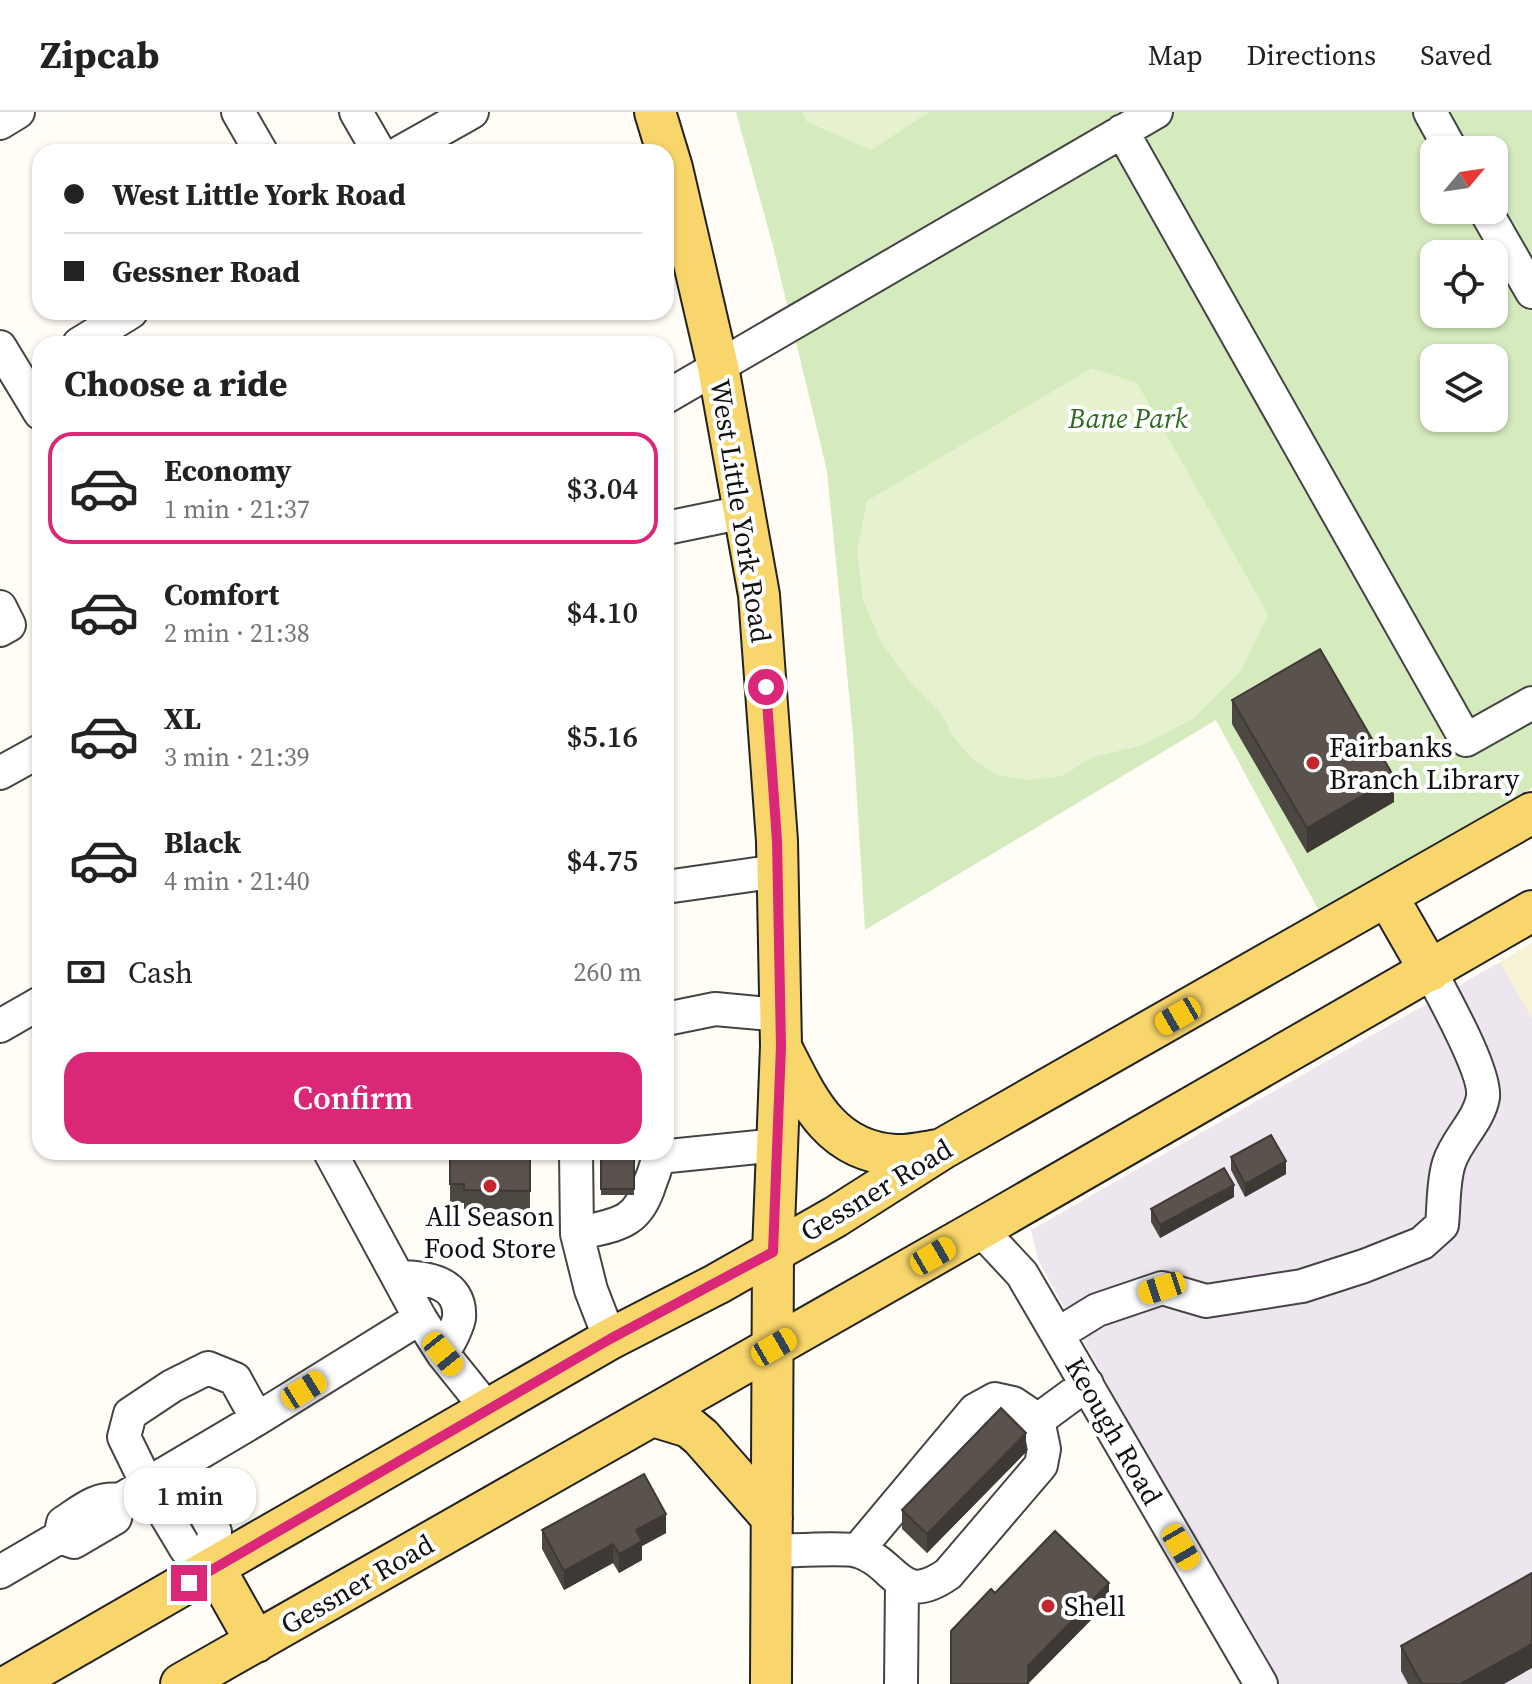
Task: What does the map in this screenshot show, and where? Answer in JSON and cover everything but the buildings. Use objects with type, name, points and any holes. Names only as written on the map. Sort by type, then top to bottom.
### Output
[{"type":"main road","name":"West Little York Road","points":[[655,112],[665,144]]},
{"type":"main road","name":"West Little York Road","points":[[674,177],[718,367],[759,595],[778,871],[780,1030],[773,1252],[771,1684]]},
{"type":"main road","name":"Gessner Road","points":[[11,1684],[211,1562],[835,1217],[942,1149],[1532,813]]},
{"type":"main road","points":[[1387,896],[1430,971]]},
{"type":"main road","name":"Gessner Road","points":[[181,1684],[1532,911]]},
{"type":"main road","points":[[780,1030],[823,1122],[849,1142],[865,1150],[897,1155],[942,1149]]},
{"type":"main road","points":[[653,1416],[689,1427],[701,1437],[772,1534]]},
{"type":"main road","points":[[211,1562],[256,1642]]},
{"type":"street","points":[[0,123],[18,112]]},
{"type":"street","points":[[238,112],[256,144]]},
{"type":"street","points":[[356,112],[374,144]]},
{"type":"street","points":[[674,392],[1156,112]]},
{"type":"street","points":[[1430,112],[1443,136]]},
{"type":"street","points":[[415,144],[469,113]]},
{"type":"street","points":[[1122,131],[1466,740],[1532,703]]},
{"type":"street","points":[[1493,224],[1532,292]]},
{"type":"street","points":[[92,336],[118,320]]},
{"type":"street","points":[[0,347],[30,375]]},
{"type":"street","points":[[674,526],[744,512]]},
{"type":"street","points":[[0,607],[9,625],[0,630]]},
{"type":"street","points":[[0,773],[32,755]]},
{"type":"street","points":[[674,886],[778,871]]},
{"type":"street","points":[[1058,1334],[1097,1310],[1162,1288],[1206,1301],[1302,1286],[1422,1243],[1442,1225],[1448,1165],[1476,1116],[1483,1095],[1471,1051],[1430,971]]},
{"type":"street","points":[[0,1026],[32,1008]]},
{"type":"street","points":[[674,1017],[715,1009],[780,1030]]},
{"type":"street","points":[[674,1154],[778,1145]]},
{"type":"street","points":[[334,1160],[420,1318],[443,1354],[488,1410]]},
{"type":"street","points":[[576,1160],[577,1234],[591,1290],[610,1339]]},
{"type":"street","points":[[577,1234],[622,1223],[635,1215],[647,1192],[657,1160]]},
{"type":"street","name":"Keough Road","points":[[980,1229],[1022,1274],[1261,1684]]},
{"type":"street","points":[[398,1277],[427,1277],[445,1285],[456,1301],[459,1317],[443,1354]]},
{"type":"street","points":[[0,1572],[60,1537],[63,1523],[80,1512],[104,1498],[134,1492],[420,1318]]},
{"type":"street","points":[[179,1466],[215,1532],[211,1562],[186,1549],[134,1492],[124,1437],[130,1414],[172,1386],[208,1368],[235,1379],[257,1419]]},
{"type":"street","points":[[1038,1420],[1087,1384]]},
{"type":"street","points":[[772,1534],[857,1551],[882,1566],[902,1584],[916,1588],[935,1583],[948,1574],[1041,1465],[1044,1449],[1038,1420],[1013,1403],[995,1399],[975,1410],[857,1551]]},
{"type":"street","points":[[901,1684],[902,1584]]},
{"type":"shaded area","points":[[1532,943],[1532,1018],[1500,962]]},
{"type":"shaded area","points":[[1500,962],[1532,1018],[1532,1684],[1276,1684],[1039,1262],[1031,1230]]},
{"type":"green space","name":"Bane Park","points":[[736,112],[1532,112],[1532,788],[1319,911],[1216,720],[865,930],[853,734],[827,471],[773,246]]},
{"type":"green space","points":[[802,112],[929,112],[871,150],[807,122]]},
{"type":"green space","points":[[1092,368],[1137,383],[1268,614],[1241,671],[1194,718],[1143,745],[1093,757],[1062,776],[1029,780],[997,775],[971,758],[952,735],[943,716],[909,681],[881,642],[863,600],[857,551],[867,501]]},
{"type":"place","name":"Fairbanks Branch Library","points":[[1313,763]]},
{"type":"place","name":"All Season Food Store","points":[[490,1186]]},
{"type":"place","name":"Shell","points":[[1048,1606]]},
{"type":"route","points":[[189,1583],[610,1339],[773,1252],[781,1046],[777,841],[766,687]]}]
